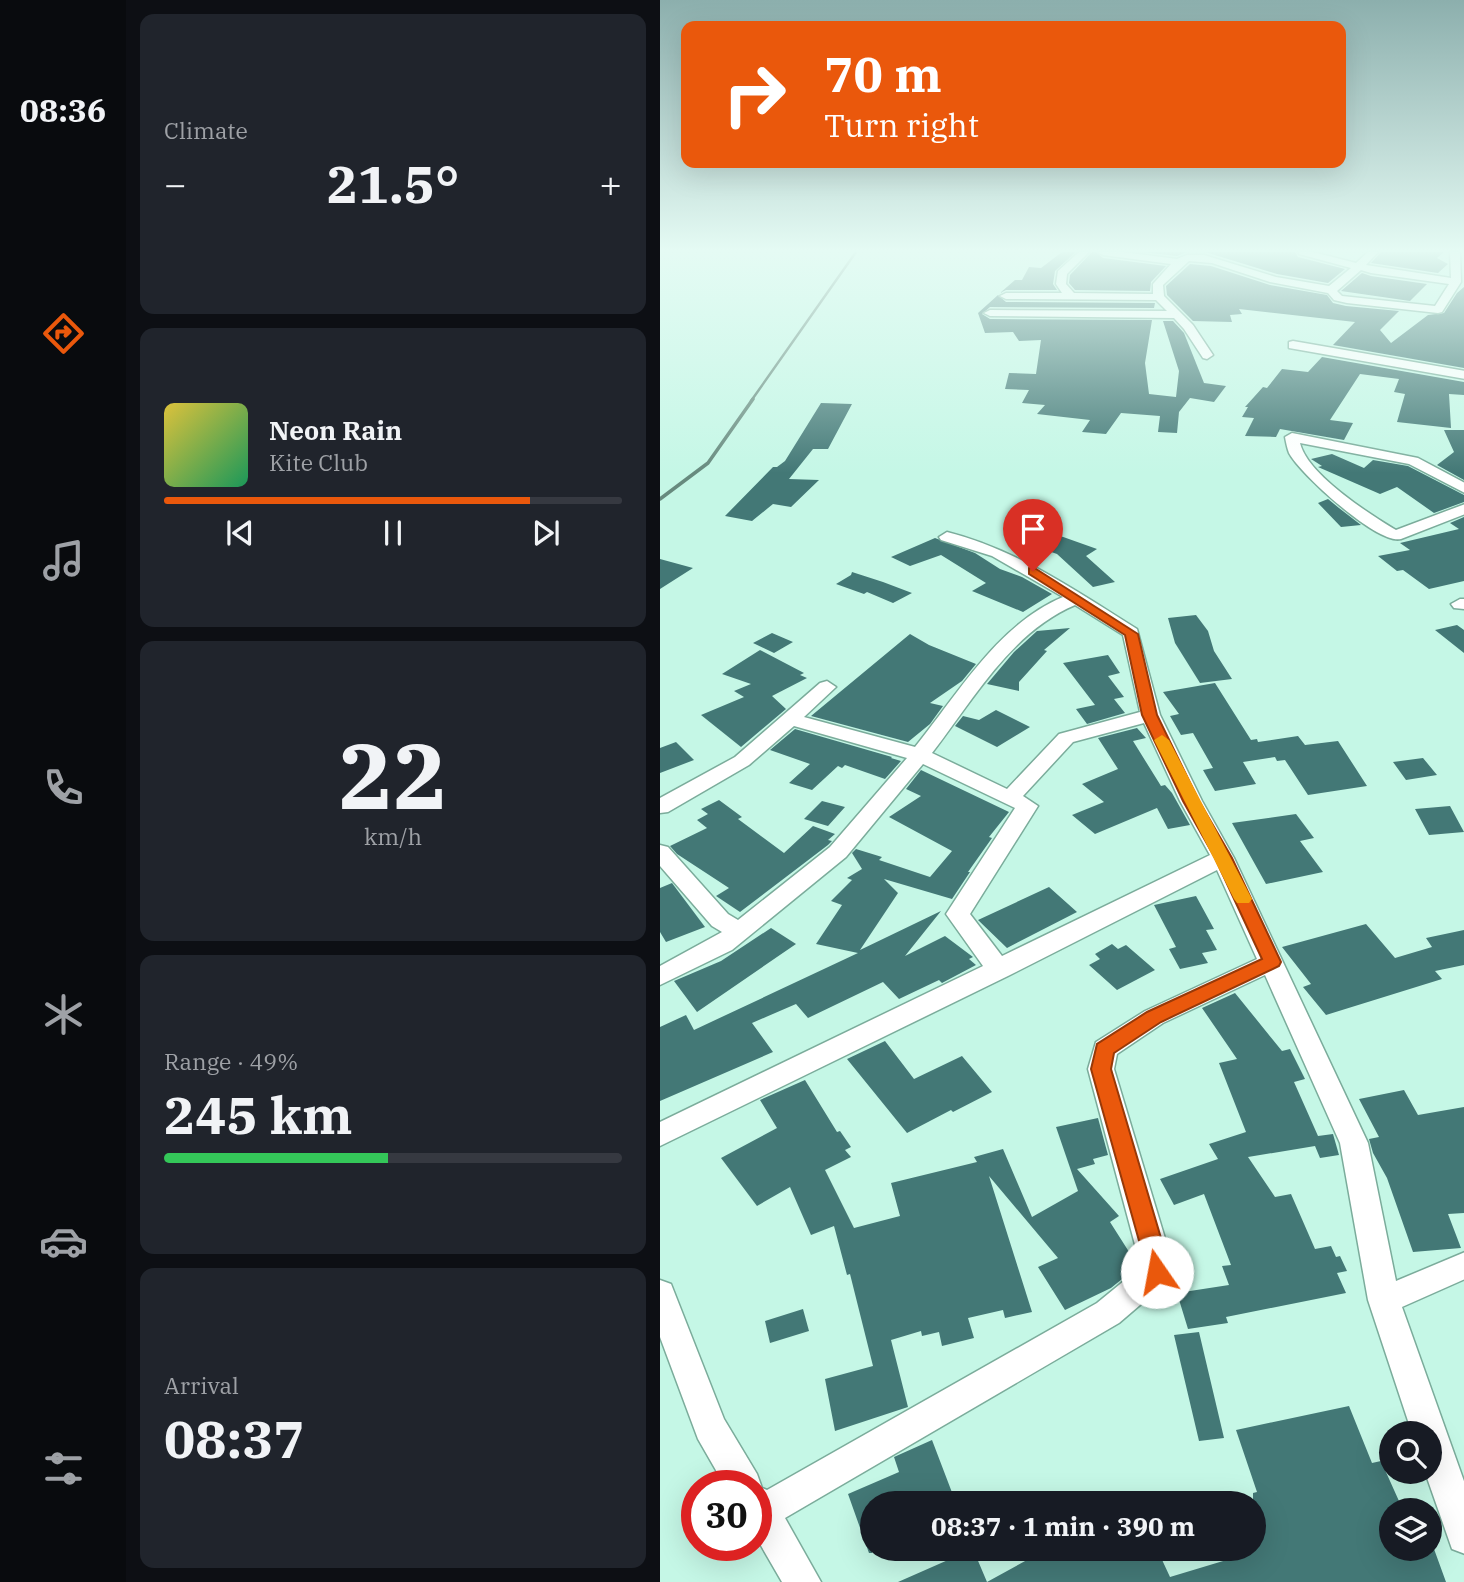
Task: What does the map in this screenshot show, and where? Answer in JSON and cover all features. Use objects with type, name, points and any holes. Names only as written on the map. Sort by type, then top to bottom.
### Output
[{"type":"street","points":[[1188,326],[1207,355]]},
{"type":"street","points":[[1293,345],[1464,375]]},
{"type":"street","points":[[1464,489],[1404,458],[1292,437],[1297,455],[1329,489],[1379,528],[1395,536],[1464,508]]},
{"type":"street","points":[[947,537],[998,553],[1076,598],[1131,634],[1150,715],[1191,801],[1223,858],[1354,1143],[1384,1300],[1424,1421]]},
{"type":"street","points":[[660,976],[723,944],[838,852],[920,755],[1010,640],[1045,611],[1076,598]]},
{"type":"street","points":[[660,807],[742,761],[827,687]]},
{"type":"street","points":[[1009,799],[1066,738],[1150,715]]},
{"type":"street","points":[[790,719],[920,755],[1028,806],[959,914],[999,970]]},
{"type":"street","points":[[660,852],[720,920],[738,931]]},
{"type":"street","points":[[660,1135],[1223,858]]},
{"type":"street","points":[[772,1490],[1108,1313],[1157,1272],[1155,1255],[1101,1069],[1104,1049],[1154,1017],[1272,962]]},
{"type":"street","points":[[1384,1300],[1464,1265]]},
{"type":"street","points":[[660,1294],[710,1428],[736,1470]]},
{"type":"street","points":[[1442,1473],[1464,1536]]},
{"type":"street","points":[[772,1533],[796,1578]]},
{"type":"building","points":[[982,326],[1151,326],[1145,363],[1149,394],[1176,397],[1179,371],[1165,326],[1177,326],[1184,333],[1204,383],[1226,386],[1214,402],[1190,398],[1179,412],[1177,433],[1158,432],[1160,416],[1121,413],[1106,434],[1082,432],[1090,420],[1037,414],[1045,405],[1022,403],[1029,390],[1005,389],[1009,373],[1036,374],[1041,340],[1019,341],[1013,332],[985,333]]},
{"type":"building","points":[[1351,326],[1384,326],[1380,330],[1391,343],[1414,326],[1464,326],[1464,368],[1333,345]]},
{"type":"building","points":[[1322,357],[1464,382],[1464,395],[1449,394],[1451,428],[1397,422],[1405,394],[1394,392],[1399,379],[1360,374],[1330,420],[1353,423],[1344,440],[1280,429],[1276,437],[1245,436],[1254,418],[1242,417],[1248,407],[1245,407],[1263,387],[1267,388],[1282,369],[1308,372]]},
{"type":"building","points":[[821,403],[852,404],[828,449],[813,449],[789,479],[819,480],[791,507],[773,504],[752,521],[725,516],[773,467],[785,461]]},
{"type":"building","points":[[1444,430],[1464,430],[1464,480],[1437,465],[1454,452]]},
{"type":"building","points":[[1332,454],[1364,468],[1373,460],[1408,466],[1464,495],[1464,502],[1434,513],[1397,487],[1380,494],[1318,467],[1322,466],[1311,459]]},
{"type":"building","points":[[1328,499],[1361,525],[1341,527],[1318,503]]},
{"type":"building","points":[[1464,517],[1464,581],[1429,589],[1403,570],[1397,571],[1378,556],[1410,550],[1400,543],[1459,529],[1450,523]]},
{"type":"building","points":[[1052,533],[1097,549],[1086,556],[1115,582],[1093,587],[1057,554],[1028,544]]},
{"type":"building","points":[[935,538],[975,553],[1000,569],[1022,577],[1052,594],[1023,612],[972,591],[986,583],[941,555],[910,566],[891,557]]},
{"type":"building","points":[[660,559],[693,568],[660,589]]},
{"type":"building","points":[[852,572],[912,593],[893,603],[867,592],[864,594],[836,584]]},
{"type":"building","points":[[1196,615],[1208,631],[1214,651],[1232,679],[1200,683],[1175,643],[1168,618]]},
{"type":"building","points":[[1457,625],[1464,630],[1464,653],[1435,630]]},
{"type":"building","points":[[1070,628],[1044,650],[1047,651],[1019,682],[1019,691],[987,684],[1014,652],[1037,631]]},
{"type":"building","points":[[772,633],[793,642],[774,653],[753,643]]},
{"type":"building","points":[[910,634],[929,645],[976,664],[962,681],[930,703],[943,706],[930,724],[908,742],[811,716]]},
{"type":"building","points":[[760,650],[804,673],[800,675],[807,678],[772,696],[786,709],[741,747],[701,715],[744,697],[734,691],[751,684],[722,674]]},
{"type":"building","points":[[1108,655],[1120,673],[1108,676],[1124,697],[1114,699],[1125,713],[1087,724],[1076,709],[1095,705],[1063,663]]},
{"type":"building","points":[[1215,683],[1251,740],[1257,739],[1258,742],[1298,736],[1305,745],[1338,741],[1367,786],[1308,795],[1285,760],[1277,761],[1275,757],[1243,762],[1256,784],[1215,791],[1203,770],[1213,768],[1193,733],[1181,735],[1170,716],[1179,714],[1163,692]]},
{"type":"building","points":[[996,710],[1030,727],[997,747],[955,726],[963,716],[979,720]]},
{"type":"building","points":[[1137,728],[1146,738],[1133,741],[1161,786],[1165,785],[1172,793],[1190,825],[1168,829],[1157,808],[1095,834],[1072,815],[1104,802],[1082,784],[1118,769],[1098,738]]},
{"type":"building","points":[[795,729],[901,761],[885,779],[845,765],[842,768],[838,766],[812,790],[789,783],[810,764],[770,750]]},
{"type":"building","points":[[676,742],[694,760],[660,773],[660,748]]},
{"type":"building","points":[[1423,758],[1437,775],[1406,780],[1393,762]]},
{"type":"building","points":[[921,770],[1009,812],[989,837],[992,838],[952,899],[884,879],[898,893],[860,950],[941,911],[905,956],[945,936],[973,957],[969,959],[976,965],[942,983],[939,980],[899,999],[883,982],[808,1018],[796,1004],[752,1023],[773,1052],[660,1101],[660,1027],[686,1015],[694,1030],[858,953],[816,944],[842,905],[831,901],[852,880],[847,878],[862,869],[852,853],[856,849],[882,857],[879,860],[930,877],[952,851],[889,817],[921,796],[906,789]]},
{"type":"building","points":[[719,800],[742,817],[738,819],[784,853],[813,826],[835,834],[828,840],[832,841],[828,845],[740,912],[716,896],[729,888],[677,854],[670,846],[707,828],[697,820],[708,814],[701,809]]},
{"type":"building","points":[[822,801],[845,807],[828,826],[804,819]]},
{"type":"building","points":[[1450,806],[1464,832],[1429,835],[1415,809]]},
{"type":"building","points":[[1296,814],[1314,838],[1300,841],[1323,872],[1266,884],[1232,823]]},
{"type":"building","points":[[672,883],[705,927],[666,942],[660,932],[660,888]]},
{"type":"building","points":[[1049,887],[1077,912],[1007,948],[978,920]]},
{"type":"building","points":[[1196,896],[1214,929],[1206,930],[1217,950],[1202,953],[1208,963],[1180,969],[1169,949],[1176,947],[1154,905]]},
{"type":"building","points":[[1366,924],[1395,958],[1432,947],[1426,938],[1464,930],[1464,965],[1435,971],[1442,979],[1326,1015],[1303,987],[1311,984],[1282,947]]},
{"type":"building","points":[[771,928],[796,944],[697,1012],[674,981],[721,961]]},
{"type":"building","points":[[1112,944],[1118,949],[1126,945],[1155,970],[1117,990],[1089,965],[1100,959],[1095,954]]},
{"type":"building","points":[[1235,993],[1282,1051],[1290,1049],[1305,1079],[1294,1082],[1318,1136],[1333,1134],[1339,1155],[1320,1158],[1315,1146],[1248,1157],[1275,1197],[1291,1194],[1315,1249],[1331,1246],[1336,1257],[1340,1256],[1347,1271],[1337,1273],[1346,1293],[1226,1317],[1228,1323],[1188,1329],[1177,1293],[1229,1285],[1222,1266],[1231,1265],[1204,1194],[1174,1205],[1160,1179],[1218,1159],[1209,1144],[1246,1132],[1219,1063],[1237,1059],[1202,1008]]},
{"type":"building","points":[[885,1041],[914,1079],[962,1056],[992,1092],[907,1133],[847,1059]]},
{"type":"building","points":[[805,1080],[837,1132],[840,1131],[851,1147],[845,1150],[851,1157],[825,1170],[854,1228],[900,1216],[891,1183],[977,1162],[974,1157],[1003,1149],[1032,1217],[1078,1191],[1056,1127],[1098,1118],[1108,1155],[1093,1159],[1095,1164],[1077,1169],[1119,1216],[1110,1222],[1138,1266],[1111,1288],[1065,1310],[1038,1267],[1058,1258],[989,1176],[1032,1312],[1005,1318],[1003,1310],[968,1318],[974,1338],[942,1346],[939,1332],[922,1336],[921,1331],[891,1340],[908,1407],[835,1431],[825,1379],[873,1366],[850,1274],[847,1275],[834,1226],[811,1235],[790,1187],[757,1206],[721,1158],[777,1128],[760,1100]]},
{"type":"building","points":[[1404,1090],[1418,1115],[1464,1107],[1464,1213],[1448,1214],[1461,1248],[1413,1252],[1387,1178],[1373,1153],[1369,1139],[1379,1137],[1359,1099]]},
{"type":"building","points":[[803,1309],[809,1331],[770,1343],[765,1321]]},
{"type":"building","points":[[1199,1332],[1224,1438],[1199,1441],[1174,1335]]},
{"type":"building","points":[[1349,1406],[1372,1463],[1379,1461],[1379,1484],[1391,1484],[1398,1498],[1379,1498],[1379,1561],[1438,1561],[1446,1582],[987,1582],[1025,1561],[1163,1561],[1170,1577],[1223,1561],[1266,1561],[1266,1491],[1257,1491],[1236,1430]]},
{"type":"building","points":[[932,1440],[951,1491],[860,1491],[860,1528],[848,1494],[899,1472],[894,1457]]},
{"type":"building","points":[[946,1561],[978,1561],[987,1582],[898,1582]]},
{"type":"railway","points":[[751,401],[804,326]]},
{"type":"railway","points":[[660,499],[708,463],[753,399]]},
{"type":"slow traffic","points":[[1162,740],[1243,899]]},
{"type":"route","points":[[1033,571],[1131,634],[1150,715],[1191,801],[1223,858],[1272,962],[1154,1017],[1104,1049],[1101,1069],[1155,1255],[1157,1272]]}]
